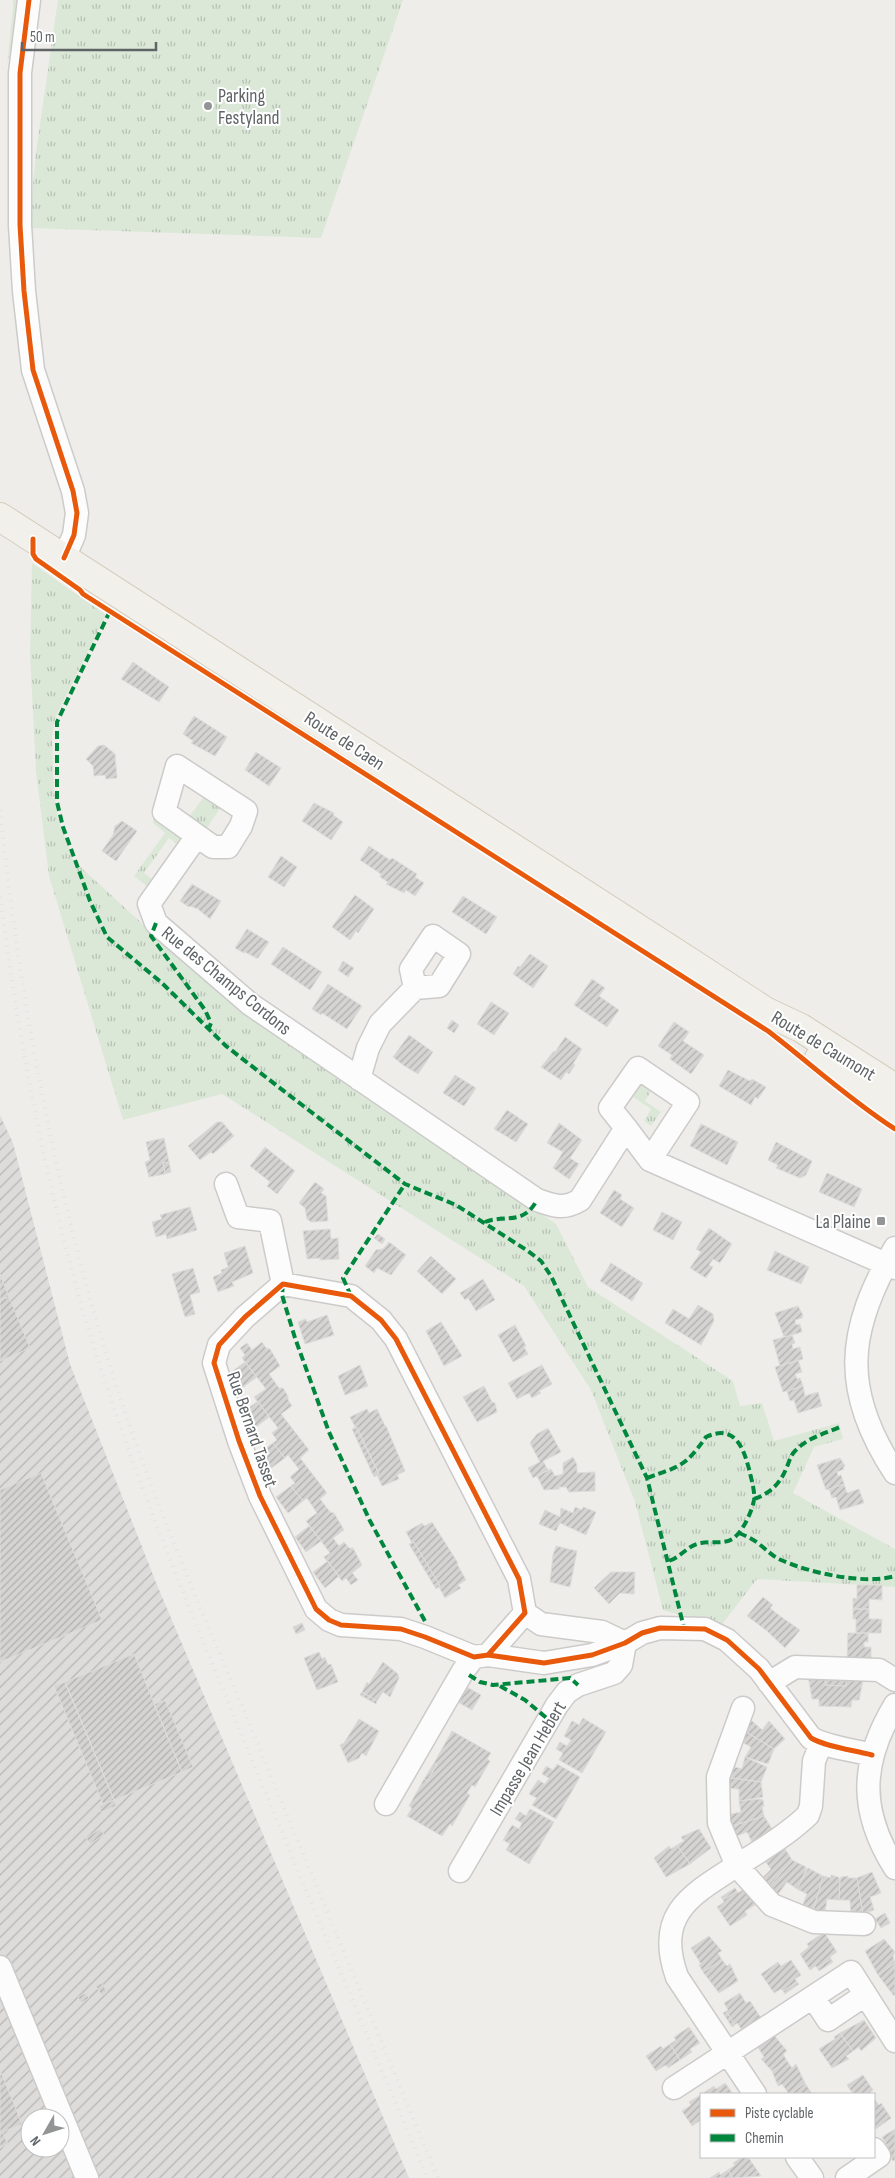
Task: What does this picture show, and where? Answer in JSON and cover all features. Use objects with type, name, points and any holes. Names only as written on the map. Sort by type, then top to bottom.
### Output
[{"type":"main road","name":"Route de Caen","points":[[8,523],[765,1011]]},
{"type":"main road","name":"Route de Caumont","points":[[765,1011],[801,1028],[895,1088]]},
{"type":"main road","name":"Route de Caumont","points":[[765,1011],[854,1085],[895,1112]]},
{"type":"street","points":[[29,0],[20,73],[19,101],[20,225],[24,291],[33,370],[73,491],[77,514],[74,535],[64,558]]},
{"type":"street","name":"Rue des Champs Cordons","points":[[197,836],[149,904],[156,923],[250,1004],[359,1079],[537,1200],[556,1206],[568,1206],[580,1200],[626,1128]]},
{"type":"street","points":[[359,1079],[368,1048],[380,1024],[415,988]]},
{"type":"street","points":[[650,1160],[688,1102],[638,1068],[610,1108],[650,1160],[892,1260],[864,1313],[858,1335],[855,1360],[858,1388],[864,1415],[880,1450],[895,1472]]},
{"type":"street","points":[[226,1184],[238,1217],[270,1221],[283,1284],[351,1296],[381,1320],[396,1339],[519,1579],[525,1613],[541,1624],[602,1632],[625,1643]]},
{"type":"street","name":"Rue Bernard Tasset","points":[[283,1284],[245,1317],[219,1345],[214,1364],[239,1441],[260,1496],[316,1609],[329,1620],[341,1626],[376,1626],[400,1629],[481,1656],[544,1663],[592,1655],[625,1643],[642,1633],[660,1628],[705,1629],[727,1640],[759,1669],[800,1725],[811,1738],[821,1744]]},
{"type":"street","points":[[386,1804],[463,1672],[525,1613]]},
{"type":"street","name":"Impasse Jean Hebert","points":[[460,1871],[557,1705],[567,1692],[578,1685],[614,1673],[621,1665],[625,1643]]},
{"type":"street","points":[[769,1683],[795,1667],[879,1670],[895,1680]]},
{"type":"street","points":[[895,1705],[883,1725],[872,1755],[868,1786],[871,1815],[881,1843],[895,1868]]},
{"type":"street","points":[[743,1708],[718,1777],[719,1824],[737,1866],[772,1905],[814,1922],[864,1924]]},
{"type":"street","points":[[754,2093],[677,1977],[671,1960],[671,1931],[683,1905],[702,1887],[737,1866],[808,1815],[811,1806],[814,1761],[821,1744],[839,1746],[872,1755]]},
{"type":"street","points":[[0,1967],[88,2178]]},
{"type":"street","points":[[674,2088],[851,1972],[895,2041]]},
{"type":"street","points":[[847,2178],[879,2156],[875,2150]]},
{"type":"street","points":[[798,2158],[812,2178]]},
{"type":"shaded area","points":[[0,1115],[13,1143],[70,1364],[157,1585],[409,2178],[0,2178]]},
{"type":"green space","points":[[13,0],[21,0],[7,65],[13,7]]},
{"type":"green space","name":"Parking Festyland","points":[[58,0],[403,0],[321,238],[29,228],[36,152]]},
{"type":"green space","points":[[32,563],[106,615],[55,718],[52,738],[54,791],[58,819],[73,860],[209,985],[556,1224],[588,1287],[733,1381],[740,1406],[762,1403],[774,1441],[839,1423],[843,1439],[814,1447],[793,1493],[895,1549],[895,1587],[757,1579],[720,1627],[663,1610],[635,1502],[591,1390],[524,1286],[222,1094],[123,1120],[49,876],[36,772],[30,655]]},
{"type":"green space","points":[[205,795],[221,807],[207,828],[218,836],[213,838],[189,817]]},
{"type":"green space","points":[[153,815],[182,835],[181,847],[169,838],[144,873],[156,882],[149,888],[134,876],[165,833],[153,823]]},
{"type":"green space","points":[[642,1083],[652,1089],[645,1101],[661,1112],[651,1126],[644,1121],[651,1109],[633,1097]]},
{"type":"building","points":[[133,662],[169,687],[159,702],[121,679]]},
{"type":"building","points":[[194,716],[227,737],[215,756],[191,743],[193,741],[183,734]]},
{"type":"building","points":[[104,745],[115,754],[117,778],[106,779],[105,775],[94,776],[93,766],[86,759],[98,746]]},
{"type":"building","points":[[256,752],[281,768],[269,786],[245,770]]},
{"type":"building","points":[[314,803],[334,813],[333,815],[343,822],[331,840],[302,821]]},
{"type":"building","points":[[122,821],[137,831],[116,861],[102,851],[113,835],[115,826]]},
{"type":"building","points":[[369,846],[390,860],[392,858],[417,874],[415,877],[424,883],[415,896],[406,890],[404,893],[386,884],[388,882],[380,877],[381,874],[360,860]]},
{"type":"building","points":[[281,856],[297,867],[284,887],[268,877]]},
{"type":"building","points":[[192,884],[221,901],[210,919],[198,909],[189,907],[180,901]]},
{"type":"building","points":[[355,895],[374,909],[358,933],[356,931],[350,940],[332,927]]},
{"type":"building","points":[[463,896],[497,917],[486,934],[452,912]]},
{"type":"building","points":[[247,929],[269,942],[258,958],[235,948]]},
{"type":"building","points":[[283,947],[322,972],[310,990],[271,964]]},
{"type":"building","points":[[530,954],[548,966],[533,988],[513,974]]},
{"type":"building","points":[[343,961],[354,968],[348,977],[338,970]]},
{"type":"building","points":[[592,979],[605,988],[599,996],[619,1010],[607,1027],[574,1005]]},
{"type":"building","points":[[328,984],[362,1006],[347,1029],[312,1009]]},
{"type":"building","points":[[491,1002],[509,1013],[494,1035],[477,1024]]},
{"type":"building","points":[[452,1020],[459,1025],[454,1033],[447,1028]]},
{"type":"building","points":[[674,1022],[689,1032],[683,1041],[704,1055],[691,1074],[670,1059],[672,1055],[658,1046]]},
{"type":"building","points":[[409,1035],[433,1052],[418,1074],[393,1057]]},
{"type":"building","points":[[565,1037],[582,1049],[569,1074],[566,1072],[561,1080],[541,1067],[555,1052]]},
{"type":"building","points":[[728,1070],[750,1081],[752,1079],[766,1087],[758,1099],[755,1097],[751,1105],[719,1086]]},
{"type":"building","points":[[455,1075],[476,1088],[464,1106],[443,1093]]},
{"type":"building","points":[[507,1110],[528,1124],[516,1142],[494,1129]]},
{"type":"building","points":[[217,1122],[222,1122],[234,1136],[213,1154],[211,1152],[200,1160],[188,1146]]},
{"type":"building","points":[[559,1123],[582,1140],[570,1158],[579,1164],[569,1179],[553,1168],[563,1152],[547,1143]]},
{"type":"building","points":[[701,1124],[738,1142],[727,1165],[690,1146]]},
{"type":"building","points":[[164,1138],[169,1162],[163,1163],[165,1174],[149,1177],[145,1162],[150,1160],[146,1142]]},
{"type":"building","points":[[776,1142],[812,1161],[806,1175],[800,1178],[776,1168],[778,1165],[768,1160]]},
{"type":"building","points":[[265,1147],[295,1171],[277,1194],[267,1186],[270,1182],[250,1166]]},
{"type":"building","points":[[169,1162],[171,1172],[165,1174],[163,1163]]},
{"type":"building","points":[[827,1173],[862,1189],[854,1207],[819,1192]]},
{"type":"building","points":[[315,1182],[324,1189],[321,1193],[326,1196],[328,1221],[311,1222],[307,1219],[305,1208],[299,1203]]},
{"type":"building","points":[[614,1190],[622,1195],[620,1199],[634,1208],[622,1227],[600,1213]]},
{"type":"building","points":[[190,1207],[197,1230],[167,1239],[166,1234],[156,1237],[152,1222],[162,1219],[160,1215]]},
{"type":"building","points":[[662,1212],[682,1222],[673,1240],[653,1230]]},
{"type":"building","points":[[709,1228],[732,1244],[720,1263],[713,1259],[709,1265],[713,1267],[706,1278],[690,1268],[701,1252],[696,1249]]},
{"type":"building","points":[[330,1229],[331,1239],[338,1238],[339,1259],[307,1259],[303,1231]]},
{"type":"building","points":[[378,1234],[385,1239],[382,1244],[374,1238]]},
{"type":"building","points":[[389,1242],[406,1255],[391,1275],[377,1268],[374,1273],[365,1266],[376,1250],[383,1249]]},
{"type":"building","points":[[245,1246],[253,1273],[232,1282],[234,1286],[218,1292],[213,1277],[222,1273],[221,1270],[228,1267],[224,1253]]},
{"type":"building","points":[[775,1251],[809,1267],[801,1284],[767,1270]]},
{"type":"building","points":[[431,1256],[456,1279],[442,1294],[417,1271]]},
{"type":"building","points":[[611,1263],[643,1283],[632,1301],[600,1281]]},
{"type":"building","points":[[193,1268],[200,1292],[190,1295],[195,1314],[185,1317],[172,1274]]},
{"type":"building","points":[[0,1274],[9,1297],[0,1300]]},
{"type":"building","points":[[483,1279],[495,1300],[476,1311],[468,1298],[465,1300],[460,1293]]},
{"type":"building","points":[[9,1297],[30,1348],[0,1361],[0,1300]]},
{"type":"building","points":[[698,1305],[713,1314],[714,1321],[701,1345],[665,1323],[673,1309],[689,1319]]},
{"type":"building","points":[[798,1306],[803,1315],[802,1318],[795,1320],[796,1325],[800,1324],[802,1332],[784,1337],[775,1313]]},
{"type":"building","points":[[327,1315],[334,1335],[305,1344],[298,1322],[306,1319],[307,1322]]},
{"type":"building","points":[[441,1322],[462,1356],[444,1366],[426,1331]]},
{"type":"building","points":[[515,1325],[528,1354],[513,1362],[498,1335]]},
{"type":"building","points":[[792,1335],[795,1343],[792,1344],[793,1349],[800,1347],[803,1359],[780,1366],[773,1340]]},
{"type":"building","points":[[262,1342],[266,1348],[270,1349],[280,1366],[269,1374],[279,1388],[283,1388],[292,1406],[281,1414],[309,1450],[300,1458],[327,1493],[320,1499],[330,1512],[334,1513],[344,1530],[333,1538],[339,1546],[344,1542],[349,1548],[353,1548],[362,1565],[352,1573],[358,1580],[351,1585],[346,1578],[342,1581],[324,1557],[330,1553],[306,1521],[317,1513],[307,1498],[303,1501],[291,1486],[295,1483],[290,1477],[299,1469],[288,1455],[285,1458],[273,1443],[277,1440],[272,1433],[278,1428],[254,1397],[266,1389],[242,1358],[245,1355],[240,1348],[247,1343],[252,1350]]},
{"type":"building","points":[[798,1360],[802,1372],[795,1374],[797,1379],[800,1378],[803,1386],[783,1392],[775,1367]]},
{"type":"building","points":[[245,1362],[257,1377],[242,1388],[230,1373]]},
{"type":"building","points":[[360,1365],[368,1386],[345,1395],[338,1376]]},
{"type":"building","points":[[542,1365],[552,1384],[539,1391],[541,1393],[532,1398],[529,1393],[517,1399],[508,1383]]},
{"type":"building","points":[[484,1386],[492,1402],[495,1403],[497,1412],[477,1422],[463,1397]]},
{"type":"building","points":[[803,1386],[805,1396],[818,1392],[822,1406],[798,1413],[794,1400],[790,1401],[787,1391]]},
{"type":"building","points":[[258,1401],[269,1417],[255,1428],[243,1412]]},
{"type":"building","points":[[367,1409],[369,1413],[377,1409],[405,1471],[397,1475],[399,1479],[382,1486],[377,1475],[379,1474],[350,1417]]},
{"type":"building","points":[[357,1427],[379,1474],[374,1477],[352,1429]]},
{"type":"building","points":[[548,1428],[561,1452],[543,1461],[548,1470],[533,1478],[528,1468],[540,1462],[530,1443],[537,1434]]},
{"type":"building","points":[[273,1443],[285,1458],[270,1469],[258,1454]]},
{"type":"building","points":[[573,1457],[577,1465],[577,1473],[595,1472],[595,1491],[569,1492],[566,1487],[544,1490],[537,1476],[551,1469],[555,1476],[563,1474],[563,1463]]},
{"type":"building","points":[[840,1458],[845,1466],[843,1467],[844,1469],[837,1472],[838,1476],[841,1475],[844,1484],[826,1490],[817,1465]]},
{"type":"building","points":[[41,1473],[102,1620],[0,1662],[0,1490]]},
{"type":"building","points":[[844,1484],[847,1493],[859,1489],[864,1503],[840,1510],[836,1497],[832,1498],[829,1489]]},
{"type":"building","points":[[291,1486],[303,1501],[288,1513],[276,1497]]},
{"type":"building","points":[[575,1507],[582,1510],[583,1507],[596,1512],[586,1535],[560,1523],[556,1531],[539,1524],[545,1510],[560,1517],[561,1508],[573,1513]]},
{"type":"building","points":[[432,1522],[458,1563],[466,1580],[458,1585],[461,1588],[445,1598],[414,1542],[412,1543],[406,1532],[422,1523],[424,1526]]},
{"type":"building","points":[[309,1526],[321,1541],[306,1552],[295,1537]]},
{"type":"building","points":[[414,1542],[440,1586],[436,1589],[409,1544]]},
{"type":"building","points":[[556,1546],[577,1551],[570,1587],[550,1582]]},
{"type":"building","points":[[328,1561],[339,1576],[325,1588],[313,1572]]},
{"type":"building","points":[[611,1572],[635,1572],[634,1594],[620,1593],[609,1604],[594,1588]]},
{"type":"building","points":[[857,1585],[882,1585],[882,1600],[869,1599],[869,1609],[853,1609],[853,1598],[857,1599]]},
{"type":"building","points":[[763,1597],[773,1605],[770,1608],[780,1616],[767,1631],[747,1616]]},
{"type":"building","points":[[853,1609],[869,1609],[869,1619],[882,1619],[881,1633],[856,1633],[856,1619],[853,1619]]},
{"type":"building","points":[[780,1616],[800,1630],[785,1648],[767,1631]]},
{"type":"building","points":[[302,1623],[305,1630],[296,1634],[293,1627]]},
{"type":"building","points":[[848,1633],[868,1633],[868,1642],[864,1642],[864,1647],[871,1647],[871,1659],[847,1659]]},
{"type":"building","points":[[319,1652],[322,1659],[325,1657],[328,1665],[331,1664],[338,1682],[317,1690],[304,1658]]},
{"type":"building","points":[[134,1654],[182,1772],[114,1800],[65,1682]]},
{"type":"building","points":[[383,1662],[398,1674],[399,1678],[390,1697],[383,1692],[377,1701],[362,1692],[367,1682],[369,1684]]},
{"type":"building","points":[[808,1675],[826,1675],[825,1685],[846,1686],[847,1675],[864,1676],[859,1700],[852,1700],[851,1707],[819,1706],[819,1699],[812,1699]]},
{"type":"building","points":[[847,1675],[846,1686],[825,1685],[825,1680]]},
{"type":"building","points":[[65,1682],[114,1800],[103,1804],[54,1686]]},
{"type":"building","points":[[463,1685],[481,1695],[472,1710],[454,1700]]},
{"type":"building","points":[[362,1692],[377,1701],[376,1704],[360,1695]]},
{"type":"building","points":[[165,1700],[193,1767],[182,1772],[154,1704]]},
{"type":"building","points":[[583,1718],[606,1732],[582,1773],[559,1760],[563,1753],[556,1749],[560,1742],[567,1746],[571,1740],[564,1736],[572,1721],[579,1725]]},
{"type":"building","points":[[359,1719],[379,1731],[366,1756],[362,1753],[359,1758],[348,1763],[340,1745],[344,1743]]},
{"type":"building","points":[[751,1720],[762,1730],[769,1721],[785,1739],[774,1749],[743,1730]]},
{"type":"building","points":[[743,1730],[774,1749],[768,1764],[745,1757],[751,1747],[738,1740]]},
{"type":"building","points":[[452,1731],[491,1753],[487,1759],[490,1761],[475,1787],[472,1785],[467,1793],[470,1795],[452,1826],[450,1824],[442,1836],[407,1816],[412,1808],[409,1806],[424,1779],[427,1781],[437,1765],[434,1763]]},
{"type":"building","points":[[745,1757],[767,1767],[761,1782],[725,1777],[728,1765],[742,1769]]},
{"type":"building","points":[[434,1763],[437,1765],[427,1781],[424,1779]]},
{"type":"building","points":[[557,1764],[580,1777],[556,1819],[532,1805],[537,1798],[529,1794],[538,1780],[545,1784],[549,1778],[542,1774],[546,1766],[553,1770]]},
{"type":"building","points":[[725,1777],[761,1782],[763,1797],[739,1801],[739,1789],[725,1788]]},
{"type":"building","points":[[114,1800],[116,1806],[101,1812],[99,1806]]},
{"type":"building","points":[[763,1800],[764,1816],[729,1827],[727,1815],[741,1812],[739,1801]]},
{"type":"building","points":[[530,1809],[554,1822],[529,1864],[506,1850],[510,1844],[503,1840],[512,1825],[519,1829],[522,1823],[515,1819],[520,1812],[526,1816]]},
{"type":"building","points":[[764,1816],[772,1829],[752,1842],[747,1832],[734,1837],[729,1827]]},
{"type":"building","points":[[100,1829],[104,1835],[90,1844],[86,1838]]},
{"type":"building","points":[[699,1829],[711,1848],[690,1864],[677,1845],[684,1841],[681,1837]]},
{"type":"building","points":[[677,1845],[690,1864],[666,1877],[654,1858],[669,1846],[671,1849]]},
{"type":"building","points":[[784,1847],[792,1860],[769,1887],[761,1879],[771,1869],[764,1860]]},
{"type":"building","points":[[792,1860],[806,1867],[806,1870],[797,1889],[787,1882],[778,1894],[769,1887]]},
{"type":"building","points":[[808,1868],[823,1876],[813,1911],[802,1907],[807,1894],[797,1889]]},
{"type":"building","points":[[872,1872],[881,1893],[870,1897],[874,1910],[863,1914],[857,1878]]},
{"type":"building","points":[[831,1875],[840,1879],[839,1900],[827,1899],[825,1913],[813,1911],[823,1876],[831,1878]]},
{"type":"building","points":[[848,1876],[848,1878],[857,1878],[863,1914],[851,1914],[850,1900],[839,1900],[840,1879],[841,1877]]},
{"type":"building","points":[[735,1888],[737,1891],[723,1900],[721,1897]]},
{"type":"building","points":[[744,1889],[755,1905],[745,1911],[747,1915],[730,1926],[717,1907],[724,1902],[723,1900]]},
{"type":"building","points":[[885,1913],[890,1923],[881,1928],[875,1919]]},
{"type":"building","points":[[824,1932],[837,1952],[830,1957],[831,1959],[810,1970],[800,1954],[809,1947],[807,1944]]},
{"type":"building","points":[[709,1936],[722,1951],[718,1953],[722,1960],[703,1972],[699,1965],[701,1964],[691,1948]]},
{"type":"building","points":[[884,1939],[895,1952],[893,1956],[895,1963],[878,1975],[865,1951]]},
{"type":"building","points":[[831,1959],[833,1962],[819,1971],[817,1968]]},
{"type":"building","points":[[722,1960],[727,1966],[730,1964],[738,1981],[719,1993],[703,1972]]},
{"type":"building","points":[[791,1960],[801,1975],[795,1979],[797,1982],[783,1991],[781,1989],[774,1993],[761,1974],[778,1962],[781,1966]]},
{"type":"building","points":[[895,1963],[895,1995],[894,1996],[878,1975]]},
{"type":"building","points":[[797,1982],[799,1984],[785,1994],[783,1991]]},
{"type":"building","points":[[102,1983],[107,1992],[102,1996],[96,1986]]},
{"type":"building","points":[[85,1993],[89,1998],[81,2003],[78,1997]]},
{"type":"building","points":[[740,1993],[746,2003],[750,2001],[761,2018],[742,2030],[737,2023],[735,2025],[726,2011],[728,2010],[724,2003]]},
{"type":"building","points":[[726,2011],[735,2025],[732,2027],[723,2013]]},
{"type":"building","points":[[864,2020],[876,2038],[861,2051],[859,2047],[853,2051],[840,2033]]},
{"type":"building","points":[[689,2027],[700,2043],[690,2049],[692,2052],[680,2060],[670,2044],[676,2040],[674,2037]]},
{"type":"building","points":[[840,2033],[853,2051],[846,2056],[849,2059],[832,2068],[819,2049],[835,2039],[834,2037]]},
{"type":"building","points":[[774,2035],[787,2051],[783,2054],[787,2061],[772,2071],[761,2059],[764,2057],[757,2046]]},
{"type":"building","points":[[670,2044],[680,2060],[668,2068],[666,2065],[656,2071],[646,2056],[661,2046],[663,2049]]},
{"type":"building","points":[[787,2061],[792,2068],[796,2064],[805,2083],[788,2093],[782,2084],[778,2086],[772,2071]]},
{"type":"building","points":[[0,2070],[20,2119],[20,2125],[2,2132],[8,2144],[0,2148]]},
{"type":"building","points":[[863,2075],[873,2090],[870,2093],[852,2093],[847,2085]]},
{"type":"building","points":[[725,2083],[732,2093],[704,2093],[714,2086],[716,2089]]},
{"type":"building","points":[[805,2083],[811,2093],[790,2093]]},
{"type":"building","points":[[700,2095],[700,2121],[692,2126],[682,2111],[691,2105],[689,2102]]},
{"type":"building","points":[[875,2100],[879,2105],[881,2103],[891,2118],[876,2129]]},
{"type":"building","points":[[895,2129],[895,2160],[893,2161],[885,2149],[888,2147],[882,2137]]},
{"type":"building","points":[[740,2158],[749,2158],[761,2176],[733,2178],[728,2170],[735,2165],[733,2163]]},
{"type":"building","points":[[728,2170],[733,2178],[710,2178],[719,2172],[720,2175]]},
{"type":"railway","points":[[0,810],[17,945],[39,1079],[84,1278],[118,1391],[151,1485],[188,1578],[438,2178]]},
{"type":"railway","points":[[0,897],[17,1011],[50,1182],[79,1295],[110,1397],[143,1490],[198,1628],[427,2178]]},
{"type":"marked path","points":[[110,611],[57,722],[57,802],[63,827],[90,901],[107,937],[162,983],[226,1046],[405,1184],[456,1205],[541,1261],[551,1276],[647,1478],[684,1628]]},
{"type":"marked path","points":[[156,923],[151,936],[205,1010],[211,1023],[209,1028]]},
{"type":"marked path","points":[[351,1296],[343,1278],[405,1184]]},
{"type":"marked path","points":[[485,1222],[520,1216],[532,1208],[537,1200]]},
{"type":"marked path","points":[[283,1284],[282,1295],[295,1338],[329,1432],[370,1521],[426,1623]]},
{"type":"marked path","points":[[754,1499],[777,1484],[784,1474],[792,1455],[800,1446],[811,1439],[842,1426]]},
{"type":"marked path","points":[[647,1478],[675,1468],[687,1460],[706,1437],[724,1433],[730,1435],[740,1445],[749,1469],[754,1500],[747,1520],[738,1534],[727,1541],[696,1544],[668,1561]]},
{"type":"marked path","points":[[739,1533],[754,1541],[772,1555],[807,1569],[853,1578],[868,1579],[895,1576]]},
{"type":"marked path","points":[[469,1675],[480,1682],[493,1685],[570,1678],[578,1685]]},
{"type":"marked path","points":[[500,1686],[525,1700],[549,1720]]},
{"type":"cycle path","points":[[29,0],[20,73],[20,225],[24,291],[33,370],[73,491],[77,513],[74,535],[64,558]]},
{"type":"cycle path","points":[[33,539],[33,554],[36,559],[83,594],[768,1031],[846,1094],[895,1129]]},
{"type":"cycle path","points":[[488,1655],[525,1613],[519,1579],[396,1339],[381,1320],[351,1296],[283,1284],[245,1317],[219,1345],[214,1363],[239,1441],[260,1496],[316,1609],[329,1620],[341,1625],[401,1629],[474,1657],[488,1655],[544,1663],[592,1655],[625,1643],[642,1633],[660,1628],[705,1629],[727,1640],[759,1669],[811,1738],[832,1746],[872,1755]]},
{"type":"place","name":"Parking Festyland","points":[[208,106]]},
{"type":"place","name":"La Plaine","points":[[881,1221]]}]
